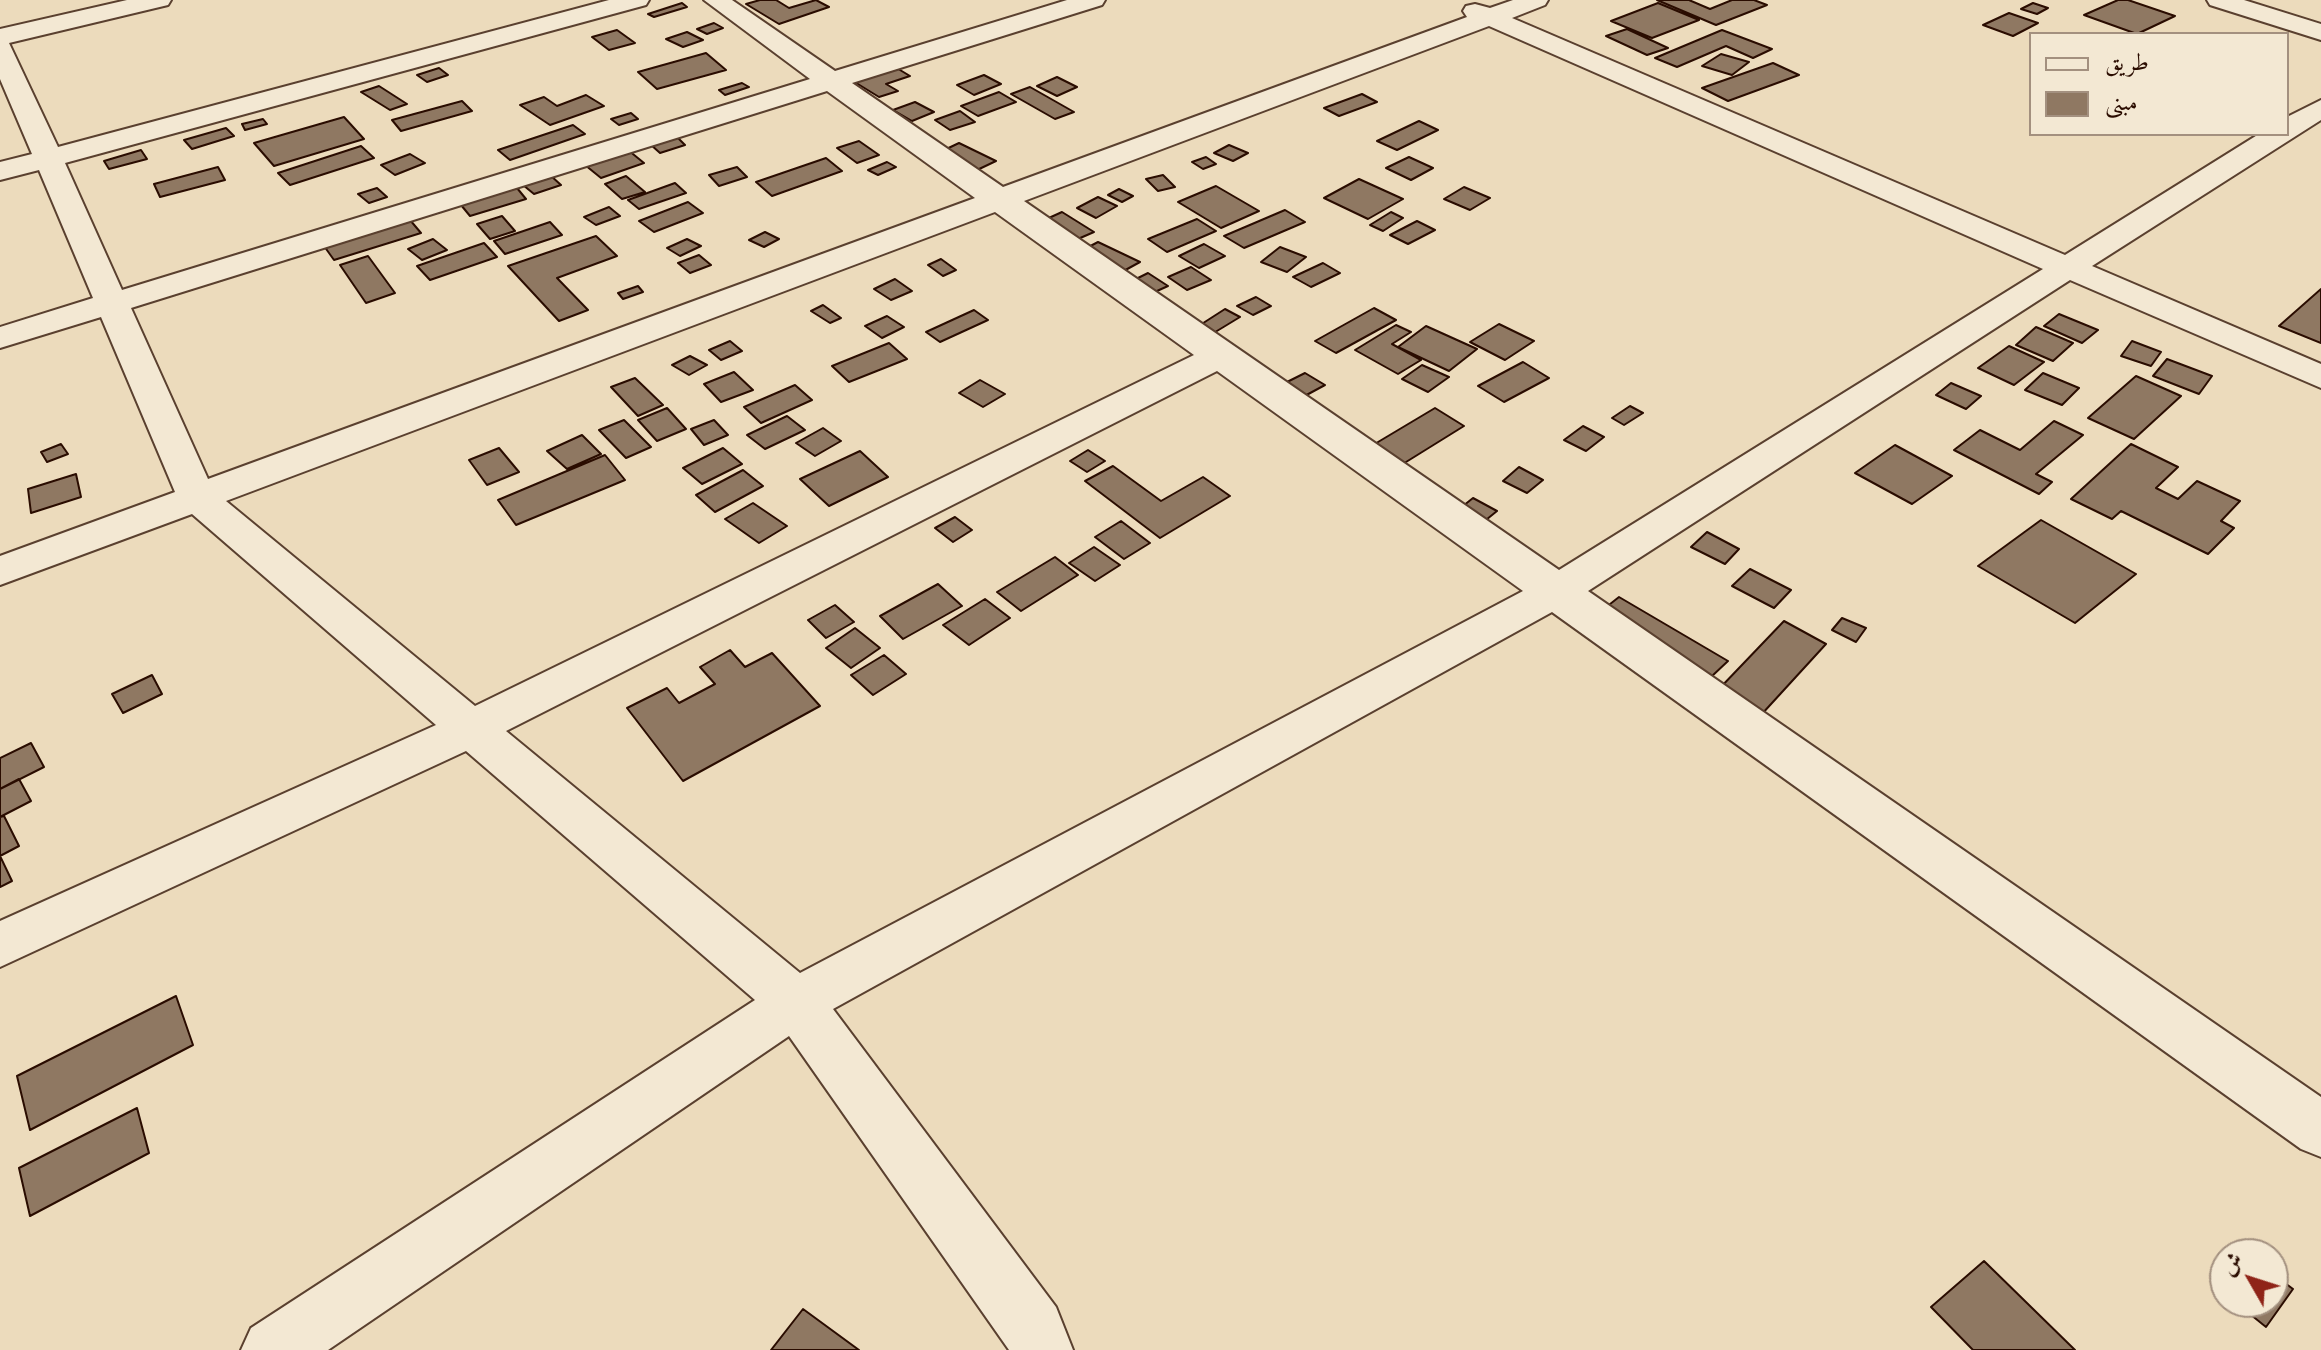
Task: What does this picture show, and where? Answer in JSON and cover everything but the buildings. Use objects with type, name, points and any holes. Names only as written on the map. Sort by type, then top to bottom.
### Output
[{"type":"street","points":[[0,37],[159,0]]},
{"type":"street","points":[[0,171],[637,0]]},
{"type":"street","points":[[716,0],[2321,1130]]},
{"type":"street","points":[[0,338],[1093,0]]},
{"type":"street","points":[[1449,0],[2321,377]]},
{"type":"street","points":[[0,571],[1536,0]]},
{"type":"street","points":[[2219,0],[2321,32]]},
{"type":"street","points":[[0,48],[197,498],[796,1002],[1034,1329],[1041,1350]]},
{"type":"street","points":[[2289,128],[2321,108]]},
{"type":"street","points":[[273,1350],[796,1002],[1555,592],[2276,136]]},
{"type":"street","points":[[0,945],[470,729],[1219,356]]}]
